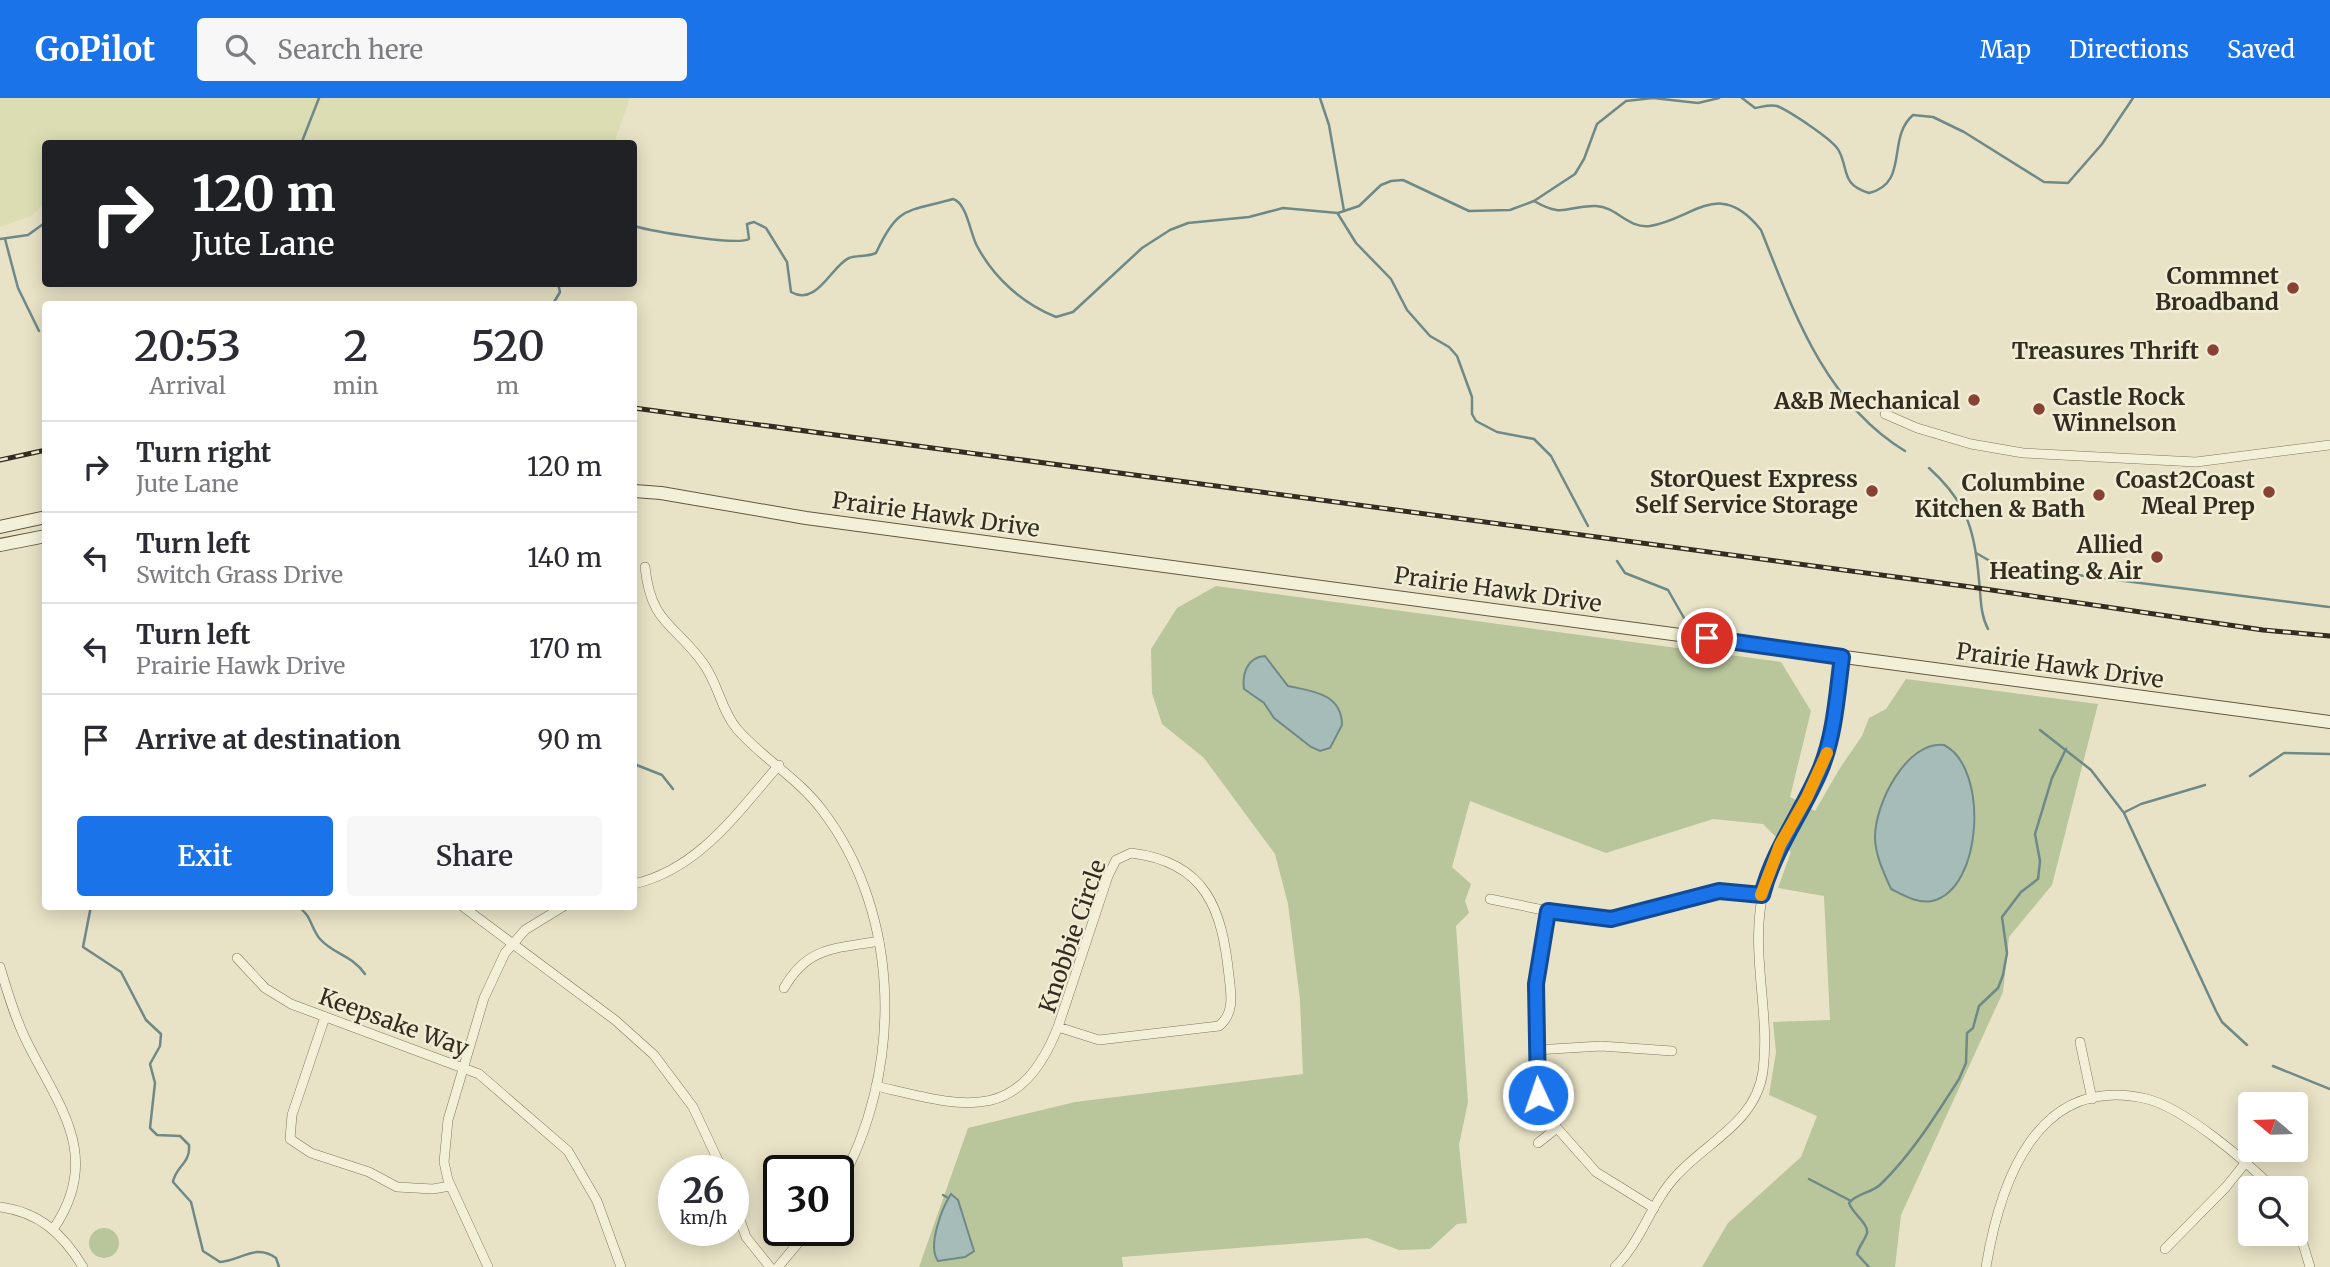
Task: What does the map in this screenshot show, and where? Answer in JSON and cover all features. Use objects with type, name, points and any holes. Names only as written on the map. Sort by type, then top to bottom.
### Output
[{"type":"street","points":[[1885,414],[1917,428],[1971,444],[2023,453],[2196,462],[2330,444]]},
{"type":"street","name":"Prairie Hawk Drive","points":[[637,484],[661,493]]},
{"type":"street","name":"Prairie Hawk Drive","points":[[637,491],[806,518],[2330,722]]},
{"type":"street","points":[[0,527],[42,518]]},
{"type":"street","points":[[0,545],[42,537]]},
{"type":"street","points":[[645,567],[652,604],[661,619],[704,664],[738,730],[811,796],[840,835],[855,864],[879,941],[885,1017],[876,1086],[854,1155]]},
{"type":"street","points":[[1615,1267],[1628,1254],[1678,1173],[1746,1112],[1761,1082],[1764,1057],[1758,931],[1762,895],[1780,845],[1821,769],[1831,734],[1842,657]]},
{"type":"street","points":[[637,883],[665,875],[687,862],[726,825],[779,765]]},
{"type":"street","name":"Knobbie Circle","points":[[1131,853],[1139,854],[1173,867],[1199,884],[1217,908],[1222,924],[1231,1003],[1226,1020],[1208,1029],[1099,1040],[1058,1027],[1108,876],[1116,860],[1131,853]]},
{"type":"street","points":[[1490,899],[1548,911],[1611,919],[1719,891],[1762,895]]},
{"type":"street","points":[[467,910],[615,1020],[654,1055],[693,1107],[716,1155]]},
{"type":"street","points":[[488,1267],[450,1186],[444,1162],[445,1144],[462,1066],[484,998],[511,943],[540,919],[557,910]]},
{"type":"street","points":[[1548,911],[1536,984],[1538,1095],[1557,1128],[1596,1172],[1654,1208]]},
{"type":"street","points":[[784,988],[799,966],[816,953],[879,941]]},
{"type":"street","name":"Keepsake Way","points":[[237,958],[276,997],[479,1074],[568,1151],[597,1201],[621,1267]]},
{"type":"street","points":[[0,967],[19,1026],[62,1103],[69,1124],[74,1164],[72,1186],[67,1207],[54,1228]]},
{"type":"street","points":[[326,1017],[292,1115],[290,1139],[311,1153],[369,1172],[397,1187],[423,1189],[450,1186]]},
{"type":"street","points":[[876,1086],[950,1104],[989,1102],[1025,1082],[1048,1052],[1058,1027]]},
{"type":"street","points":[[2080,1042],[2092,1099]]},
{"type":"street","points":[[1536,1051],[1601,1046],[1672,1051]]},
{"type":"street","points":[[1986,1267],[1995,1216],[2020,1152],[2034,1132],[2062,1111],[2092,1099],[2121,1097],[2158,1104],[2238,1157]]},
{"type":"street","points":[[1538,1143],[1557,1128]]},
{"type":"street","points":[[2165,1249],[2226,1187],[2246,1162],[2261,1176]]},
{"type":"street","points":[[0,1207],[23,1212],[54,1228],[83,1267]]},
{"type":"street","points":[[749,1241],[770,1267]]},
{"type":"street","points":[[778,1267],[796,1246]]},
{"type":"street","points":[[2304,1246],[2310,1267]]},
{"type":"green space","points":[[0,98],[630,98],[615,140],[42,140],[42,206],[31,216],[0,227]]},
{"type":"green space","points":[[1216,586],[1781,662],[1811,711],[1790,797],[1815,811],[1862,736],[1869,718],[1886,709],[1906,679],[2098,704],[2052,885],[2009,937],[2003,992],[1901,1215],[1895,1267],[1702,1267],[1728,1223],[1801,1157],[1817,1116],[1769,1095],[1776,1052],[1773,1022],[1830,1020],[1824,896],[1778,888],[1791,852],[1763,824],[1713,819],[1606,853],[1470,801],[1452,867],[1471,884],[1465,901],[1469,913],[1456,926],[1468,1102],[1459,1145],[1467,1223],[1457,1224],[1430,1249],[1399,1250],[1367,1238],[1122,1257],[1123,1267],[919,1267],[968,1128],[1075,1102],[1303,1074],[1300,1000],[1288,904],[1275,854],[1204,758],[1162,724],[1152,693],[1151,649],[1177,608]]},
{"type":"green space","points":[[104,1228],[115,1232],[119,1243],[115,1254],[104,1258],[93,1254],[89,1243],[93,1232]]},
{"type":"water","points":[[1265,656],[1288,686],[1324,695],[1337,706],[1342,725],[1330,748],[1320,751],[1311,747],[1274,718],[1264,703],[1244,689],[1247,667],[1254,659]]},
{"type":"water","points":[[1944,745],[1958,758],[1968,777],[1973,801],[1974,827],[1970,853],[1962,875],[1949,892],[1932,901],[1921,901],[1891,889],[1880,864],[1875,837],[1876,823],[1887,792],[1905,764],[1930,746]]},
{"type":"water","points":[[951,1194],[958,1200],[974,1251],[965,1257],[938,1261],[934,1246],[935,1237],[940,1217]]},
{"type":"waterway","points":[[303,140],[319,98]]},
{"type":"waterway","points":[[1320,98],[1329,125],[1344,211]]},
{"type":"waterway","points":[[637,227],[693,237],[741,241],[749,239],[747,224],[754,222],[766,228],[787,262],[791,292],[800,295],[816,290],[849,258],[876,253],[898,218],[914,209],[953,199],[962,206],[977,246],[992,269],[1021,297],[1056,317],[1073,312],[1142,248],[1170,230],[1188,223],[1249,217],[1283,208],[1338,213],[1359,206],[1381,185],[1403,180],[1469,211],[1510,210],[1534,201],[1575,174],[1584,159],[1597,124],[1626,101],[1653,98],[1698,103],[1719,98]]},
{"type":"waterway","points":[[1742,98],[1755,108],[1777,106],[1820,133],[1839,151],[1847,176],[1854,186],[1869,193],[1882,188],[1889,180],[1894,170],[1900,135],[1913,115],[1933,117],[1964,132],[2044,182],[2068,183],[2102,144],[2133,98]]},
{"type":"waterway","points":[[1534,201],[1559,210],[1586,206],[1603,207],[1642,226],[1666,222],[1706,206],[1719,204],[1732,206],[1746,214],[1761,230],[1800,323],[1833,381],[1853,407],[1877,431],[1905,451]]},
{"type":"waterway","points":[[1338,214],[1356,243],[1391,279],[1407,310],[1430,336],[1449,347],[1457,356],[1472,397],[1472,414],[1476,421],[1497,432],[1534,439],[1551,456],[1588,526]]},
{"type":"waterway","points":[[0,239],[28,235],[42,225]]},
{"type":"waterway","points":[[5,239],[18,288],[39,331]]},
{"type":"waterway","points":[[555,301],[560,292],[559,287]]},
{"type":"waterway","points":[[1929,468],[1952,493],[1967,518],[1975,547],[1982,611],[1988,629]]},
{"type":"waterway","points":[[1976,553],[1990,561],[2015,567],[2329,607]]},
{"type":"waterway","points":[[1617,561],[1625,573],[1668,590],[1684,618]]},
{"type":"waterway","points":[[2040,730],[2091,770],[2124,813],[2216,1011],[2222,1022],[2247,1045]]},
{"type":"waterway","points":[[1869,1267],[1857,1254],[1867,1230],[1849,1203],[1877,1187],[1903,1160],[1959,1079],[1966,1063],[1967,1033],[1973,1028],[1979,1006],[1998,988],[2003,975],[2007,953],[2002,917],[2021,892],[2038,879],[2040,861],[2035,834],[2052,778],[2066,749]]},
{"type":"waterway","points":[[2250,776],[2284,753],[2330,754]]},
{"type":"waterway","points":[[637,765],[662,775],[673,789]]},
{"type":"waterway","points":[[2125,812],[2141,804],[2205,785]]},
{"type":"waterway","points":[[90,910],[83,947],[121,972],[146,1020],[161,1034],[160,1046],[150,1064],[155,1083],[150,1128],[157,1135],[180,1136],[189,1145],[188,1156],[173,1182],[191,1202],[203,1251],[220,1262],[261,1252],[276,1258],[279,1267]]},
{"type":"waterway","points":[[302,910],[320,939],[365,974]]},
{"type":"waterway","points":[[2273,1066],[2330,1089]]},
{"type":"waterway","points":[[1809,1179],[1851,1201]]},
{"type":"waterway","points":[[943,1195],[948,1198]]},
{"type":"railway","points":[[637,408],[1971,587],[2263,630],[2330,636]]},
{"type":"railway","points":[[0,460],[42,451]]},
{"type":"slow traffic","points":[[1761,895],[1780,845],[1807,797],[1827,753]]},
{"type":"place","name":"Commnet Broadband","points":[[2293,288]]},
{"type":"place","name":"Treasures Thrift","points":[[2213,350]]},
{"type":"place","name":"A&B Mechanical","points":[[1974,400]]},
{"type":"place","name":"Castle Rock Winnelson","points":[[2039,409]]},
{"type":"place","name":"StorQuest Express Self Service Storage","points":[[1872,491]]},
{"type":"place","name":"Coast2Coast Meal Prep","points":[[2269,492]]},
{"type":"place","name":"Columbine Kitchen & Bath","points":[[2099,495]]},
{"type":"place","name":"Allied Heating & Air","points":[[2157,557]]},
{"type":"route","points":[[1538,1095],[1536,984],[1548,911],[1611,919],[1641,914],[1719,891],[1762,895],[1780,845],[1821,769],[1835,715],[1842,657],[1707,638]]}]
